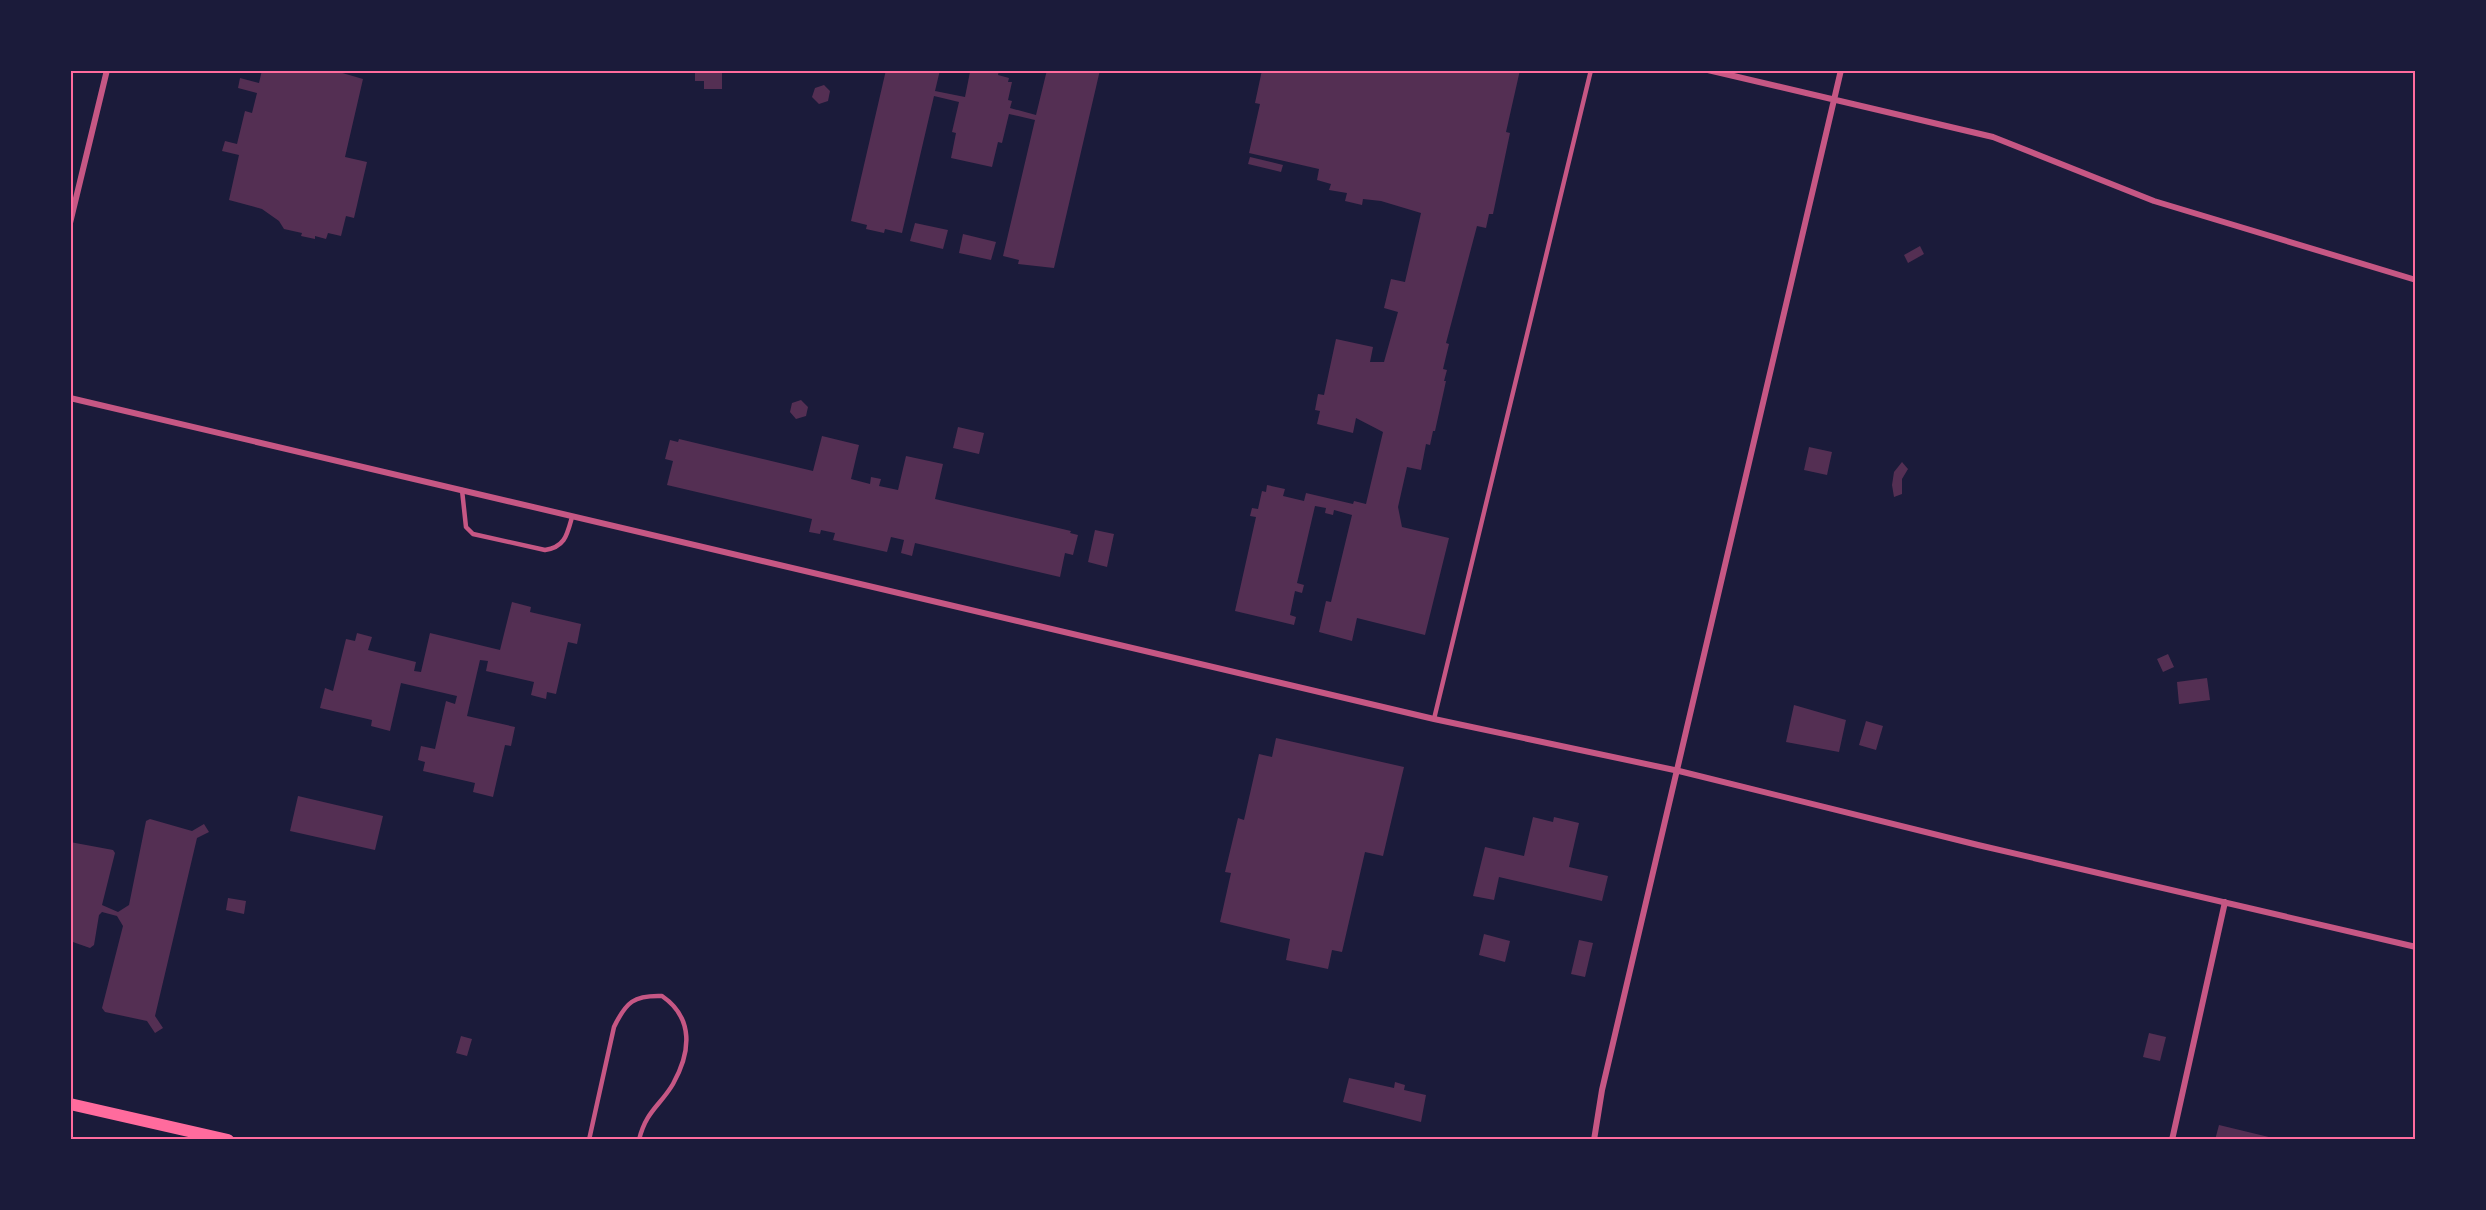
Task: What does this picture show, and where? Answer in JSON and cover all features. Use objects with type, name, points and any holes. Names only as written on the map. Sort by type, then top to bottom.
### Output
[{"type":"main road","points":[[70,1104],[228,1140]]},
{"type":"street","points":[[70,223],[107,70]]},
{"type":"street","points":[[1708,70],[1993,137],[2164,205],[2415,280]]},
{"type":"street","points":[[1594,1140],[1602,1090],[1679,771],[1841,70]]},
{"type":"street","points":[[70,398],[1434,719],[1679,771],[1978,845],[2415,947]]},
{"type":"street","points":[[2172,1140],[2225,902]]},
{"type":"lane","points":[[1434,719],[1591,70]]},
{"type":"lane","points":[[462,490],[466,527],[473,534],[545,550],[555,548],[565,542],[573,517]]},
{"type":"lane","points":[[588,1140],[614,1027],[621,1011],[629,1003],[644,995],[662,996],[682,1014],[687,1030],[687,1044],[673,1083],[649,1113],[639,1140]]},
{"type":"building","points":[[262,70],[332,70],[363,79],[345,157],[367,162],[354,218],[346,216],[341,236],[328,233],[326,239],[315,236],[315,239],[301,236],[302,233],[284,229],[279,221],[262,209],[229,200],[239,155],[222,151],[225,141],[237,144],[245,111],[252,113],[257,93],[238,88],[240,78],[259,83]]},
{"type":"building","points":[[695,70],[722,70],[722,89],[704,89],[704,81],[695,81]]},
{"type":"building","points":[[886,70],[940,70],[935,91],[965,97],[970,72],[999,70],[998,75],[1009,78],[1008,82],[1012,82],[1008,100],[1012,101],[1010,108],[1036,115],[1047,70],[1100,70],[1054,268],[1018,264],[1019,260],[1003,256],[1035,120],[1009,114],[1002,143],[998,142],[992,167],[951,158],[956,133],[952,132],[959,102],[934,96],[902,233],[885,229],[884,233],[866,229],[867,225],[851,221]]},
{"type":"building","points":[[1262,70],[1520,70],[1506,132],[1510,133],[1493,214],[1489,214],[1486,228],[1477,226],[1446,343],[1449,344],[1443,369],[1447,370],[1444,381],[1446,381],[1435,431],[1433,431],[1430,445],[1426,444],[1421,470],[1407,467],[1398,507],[1402,527],[1449,538],[1425,635],[1357,618],[1352,641],[1319,632],[1326,601],[1331,602],[1352,515],[1334,510],[1333,515],[1325,513],[1326,508],[1315,506],[1297,583],[1304,585],[1302,593],[1295,591],[1290,615],[1296,617],[1294,625],[1235,611],[1256,517],[1250,516],[1252,508],[1258,509],[1262,491],[1266,492],[1267,485],[1285,489],[1283,496],[1304,501],[1306,493],[1353,504],[1354,501],[1366,504],[1383,432],[1356,418],[1353,433],[1317,424],[1320,411],[1315,410],[1318,394],[1324,395],[1336,339],[1373,347],[1370,362],[1384,362],[1398,312],[1384,308],[1391,279],[1405,282],[1421,213],[1381,201],[1363,199],[1362,205],[1345,201],[1347,193],[1329,190],[1331,184],[1317,180],[1319,169],[1249,153],[1260,104],[1255,103]]},
{"type":"building","points":[[824,85],[830,91],[828,101],[819,104],[812,97],[815,88]]},
{"type":"building","points":[[1250,157],[1283,165],[1281,172],[1248,164]]},
{"type":"building","points":[[915,223],[948,230],[943,249],[910,241]]},
{"type":"building","points":[[963,234],[996,242],[991,260],[959,253]]},
{"type":"building","points":[[1920,246],[1924,254],[1908,263],[1904,255]]},
{"type":"building","points":[[801,400],[808,407],[806,416],[796,419],[790,412],[792,403]]},
{"type":"building","points":[[958,427],[984,433],[979,454],[953,448]]},
{"type":"building","points":[[822,436],[859,445],[851,479],[870,484],[871,477],[881,479],[879,486],[898,490],[906,456],[943,464],[935,499],[1071,531],[1070,533],[1078,535],[1073,555],[1065,553],[1060,577],[915,543],[912,556],[901,553],[904,540],[891,537],[887,552],[833,540],[835,533],[821,530],[820,534],[809,532],[812,519],[667,485],[673,461],[665,459],[670,440],[678,442],[679,439],[813,471]]},
{"type":"building","points":[[1809,447],[1832,452],[1827,475],[1804,470]]},
{"type":"building","points":[[1902,462],[1908,469],[1902,479],[1902,494],[1894,497],[1892,485],[1894,472]]},
{"type":"building","points":[[1095,530],[1114,534],[1107,567],[1088,562]]},
{"type":"building","points":[[512,602],[531,607],[530,612],[581,624],[577,644],[568,642],[556,694],[547,692],[546,699],[531,695],[534,682],[486,671],[488,661],[480,660],[467,716],[515,727],[511,746],[505,745],[493,797],[473,792],[475,783],[423,771],[425,762],[418,760],[421,746],[435,749],[446,701],[455,704],[457,696],[401,683],[390,731],[371,726],[372,720],[320,708],[325,688],[333,691],[346,639],[355,641],[357,633],[372,637],[368,650],[416,662],[414,671],[421,672],[430,633],[500,650]]},
{"type":"building","points":[[2168,654],[2174,667],[2163,672],[2157,659]]},
{"type":"building","points":[[2207,678],[2210,700],[2179,704],[2177,682]]},
{"type":"building","points":[[1794,705],[1846,720],[1839,752],[1786,742]]},
{"type":"building","points":[[1866,721],[1883,726],[1876,750],[1859,745]]},
{"type":"building","points":[[1276,738],[1404,767],[1383,856],[1365,852],[1342,952],[1332,950],[1328,969],[1286,960],[1290,939],[1220,922],[1231,873],[1225,872],[1238,818],[1244,820],[1259,754],[1272,757]]},
{"type":"building","points":[[298,796],[383,816],[375,850],[290,831]]},
{"type":"building","points":[[1533,817],[1553,822],[1554,817],[1579,823],[1569,867],[1608,876],[1602,901],[1499,877],[1494,900],[1473,896],[1485,847],[1524,856]]},
{"type":"building","points":[[150,819],[192,831],[204,824],[209,832],[197,838],[155,1016],[163,1028],[155,1033],[147,1021],[105,1012],[102,1008],[123,926],[117,916],[102,912],[99,915],[94,945],[90,948],[70,941],[70,842],[113,850],[115,853],[102,905],[118,912],[129,905],[146,821]]},
{"type":"building","points":[[228,898],[246,901],[244,914],[226,910]]},
{"type":"building","points":[[1484,934],[1510,941],[1505,962],[1479,955]]},
{"type":"building","points":[[1579,940],[1593,943],[1585,977],[1571,974]]},
{"type":"building","points":[[2149,1033],[2166,1037],[2160,1061],[2143,1057]]},
{"type":"building","points":[[461,1036],[472,1039],[467,1056],[456,1053]]},
{"type":"building","points":[[1349,1078],[1394,1088],[1395,1082],[1405,1085],[1404,1090],[1426,1095],[1421,1122],[1343,1102]]},
{"type":"building","points":[[2219,1125],[2277,1139],[2277,1140],[2215,1140]]}]
